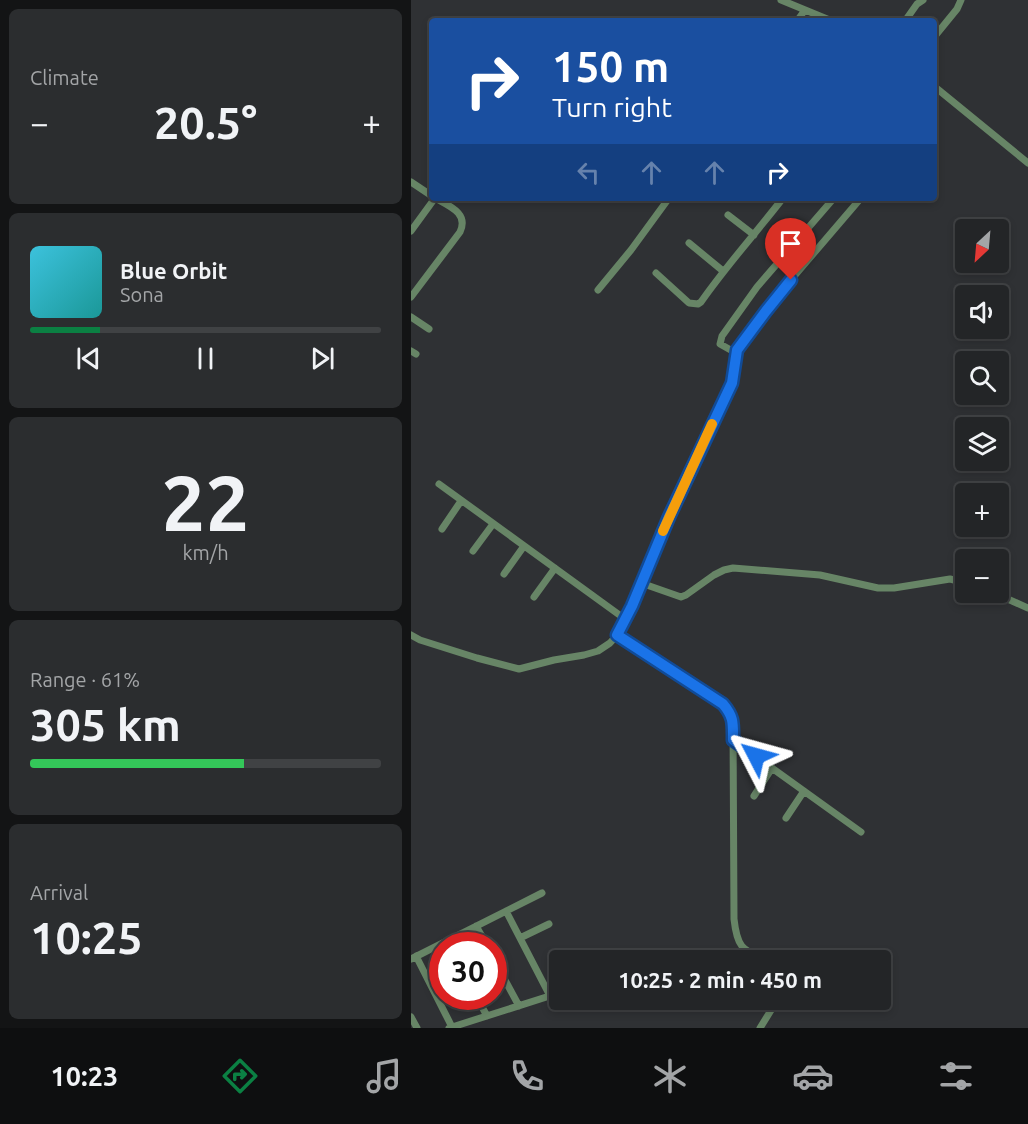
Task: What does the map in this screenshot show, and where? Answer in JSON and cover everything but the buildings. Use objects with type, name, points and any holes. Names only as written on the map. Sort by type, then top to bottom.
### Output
[{"type":"street","points":[[781,0],[825,18]]},
{"type":"street","points":[[907,18],[917,4],[923,0]]},
{"type":"street","points":[[937,34],[957,9],[961,0]]},
{"type":"street","points":[[799,18],[805,10]]},
{"type":"street","points":[[937,91],[1028,163]]},
{"type":"street","points":[[411,182],[429,194]]},
{"type":"street","points":[[411,231],[431,201]]},
{"type":"street","points":[[411,297],[460,232],[462,226],[463,221],[460,215],[440,201]]},
{"type":"street","points":[[598,290],[667,201]]},
{"type":"street","points":[[656,273],[689,303],[701,302],[723,271],[781,201]]},
{"type":"street","points":[[736,353],[720,344],[722,336],[757,287],[831,201]]},
{"type":"street","points":[[411,635],[477,658],[519,669],[554,660],[584,656],[610,643],[625,619],[669,517],[732,383],[736,353],[741,342],[858,201]]},
{"type":"street","points":[[728,215],[754,235]]},
{"type":"street","points":[[689,243],[723,271]]},
{"type":"street","points":[[411,317],[429,329]]},
{"type":"street","points":[[438,484],[625,619]]},
{"type":"street","points":[[442,529],[461,501]]},
{"type":"street","points":[[473,551],[493,524]]},
{"type":"street","points":[[504,574],[524,546]]},
{"type":"street","points":[[534,597],[555,568]]},
{"type":"street","points":[[641,583],[681,597],[724,570],[733,568],[820,575],[878,588],[955,580]]},
{"type":"street","points":[[1009,600],[1028,608]]},
{"type":"street","points":[[617,635],[723,704],[730,712],[733,722],[734,919],[736,936],[746,950]]},
{"type":"street","points":[[733,740],[861,832]]},
{"type":"street","points":[[754,796],[773,768]]},
{"type":"street","points":[[786,818],[804,791]]},
{"type":"street","points":[[466,932],[542,893]]},
{"type":"street","points":[[506,911],[549,994]]},
{"type":"street","points":[[520,938],[549,924]]},
{"type":"street","points":[[476,926],[479,932]]},
{"type":"street","points":[[429,951],[413,957],[451,1027],[549,996]]},
{"type":"street","points":[[507,984],[519,1006]]},
{"type":"street","points":[[484,1010],[487,1016]]},
{"type":"street","points":[[760,1028],[771,1010]]},
{"type":"street","points":[[411,1017],[417,1028]]},
{"type":"slow traffic","points":[[663,531],[712,424]]},
{"type":"route","points":[[756,756],[733,740],[733,722],[730,712],[723,704],[617,635],[732,383],[737,350],[791,280]]}]
